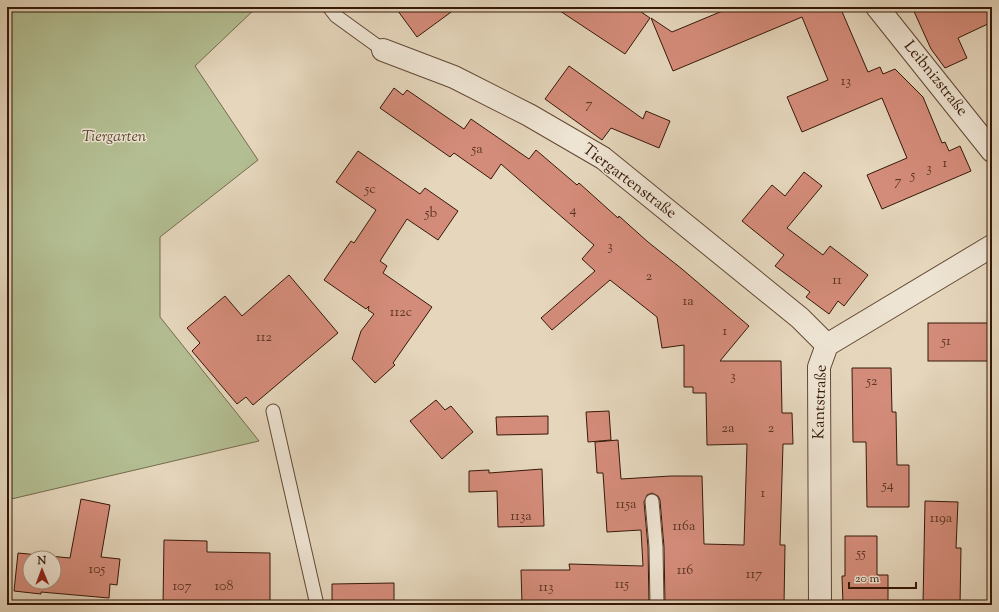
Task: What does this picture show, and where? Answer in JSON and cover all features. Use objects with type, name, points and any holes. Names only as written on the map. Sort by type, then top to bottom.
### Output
[{"type":"street","name":"Leibnizstraße","points":[[877,7],[992,151]]},
{"type":"street","name":"Tiergartenstraße","points":[[383,50],[454,77],[529,115],[603,158],[800,318],[827,345]]},
{"type":"street","name":"Kantstraße","points":[[820,605],[819,367],[827,345],[992,246]]},
{"type":"lane","points":[[329,7],[336,16],[383,50]]},
{"type":"lane","points":[[272,411],[317,605]]},
{"type":"lane","points":[[652,501],[656,547],[657,605]]},
{"type":"green space","name":"Tiergarten","points":[[7,7],[257,7],[195,66],[258,160],[160,237],[160,317],[259,441],[7,500]]},
{"type":"building","points":[[395,7],[458,7],[417,37]]},
{"type":"building","points":[[554,7],[634,7],[650,18],[625,54]]},
{"type":"building","points":[[732,7],[840,7],[868,72],[880,67],[883,74],[895,69],[923,97],[942,143],[945,142],[949,151],[960,146],[971,171],[882,209],[867,175],[907,158],[882,98],[802,132],[787,97],[828,80],[802,17],[673,71],[651,18],[672,32]]},
{"type":"building","points":[[912,7],[992,7],[992,22],[958,38],[967,58],[945,68],[931,49]]},
{"type":"building","points":[[569,66],[643,119],[646,111],[670,121],[659,148],[611,128],[602,140],[545,99]]},
{"type":"building","points":[[394,88],[403,95],[407,90],[464,129],[471,119],[529,159],[536,150],[577,185],[579,183],[618,218],[619,216],[749,326],[720,361],[781,361],[782,413],[792,413],[793,444],[783,444],[780,545],[785,545],[784,605],[665,605],[664,547],[660,500],[658,496],[652,493],[647,495],[644,502],[648,547],[649,605],[522,605],[521,570],[570,570],[569,564],[643,566],[641,530],[607,532],[603,473],[597,473],[595,442],[618,440],[621,479],[702,476],[704,544],[744,545],[747,444],[707,445],[706,393],[693,393],[693,387],[684,387],[684,345],[662,348],[657,317],[610,280],[552,330],[541,318],[595,271],[582,259],[594,245],[501,164],[491,179],[454,153],[450,157],[380,108]]},
{"type":"building","points":[[358,151],[420,194],[425,188],[458,211],[438,240],[407,219],[380,261],[387,266],[383,273],[432,307],[393,363],[395,365],[375,383],[352,359],[361,331],[374,314],[368,310],[369,306],[366,309],[324,280],[351,241],[354,243],[376,210],[336,182]]},
{"type":"building","points":[[804,172],[822,186],[787,228],[823,255],[830,246],[868,275],[844,306],[838,301],[829,314],[806,297],[810,292],[775,266],[784,255],[742,221],[772,185],[785,196]]},
{"type":"building","points":[[289,275],[338,333],[253,405],[246,397],[237,404],[192,351],[200,343],[187,328],[225,296],[242,316]]},
{"type":"building","points":[[928,323],[992,323],[992,361],[928,361]]},
{"type":"building","points":[[852,368],[891,368],[892,412],[896,412],[897,465],[909,465],[909,507],[867,507],[866,442],[853,442]]},
{"type":"building","points":[[436,400],[445,410],[451,406],[473,432],[442,459],[410,421]]},
{"type":"building","points":[[609,411],[611,440],[588,442],[586,412]]},
{"type":"building","points":[[548,416],[548,434],[497,435],[496,417]]},
{"type":"building","points":[[542,469],[544,526],[498,527],[497,491],[469,492],[469,471],[489,470],[489,473]]},
{"type":"building","points":[[81,499],[110,505],[101,557],[120,559],[117,585],[110,584],[109,598],[14,591],[18,553],[22,553],[22,590],[62,590],[62,557],[70,558]]},
{"type":"building","points":[[925,501],[958,502],[956,548],[961,548],[960,605],[923,605]]},
{"type":"building","points":[[845,536],[877,536],[877,575],[888,575],[888,605],[843,605],[842,576],[845,576]]},
{"type":"building","points":[[164,540],[207,541],[207,552],[270,553],[270,605],[163,605]]},
{"type":"building","points":[[394,583],[394,605],[332,605],[332,584]]}]
